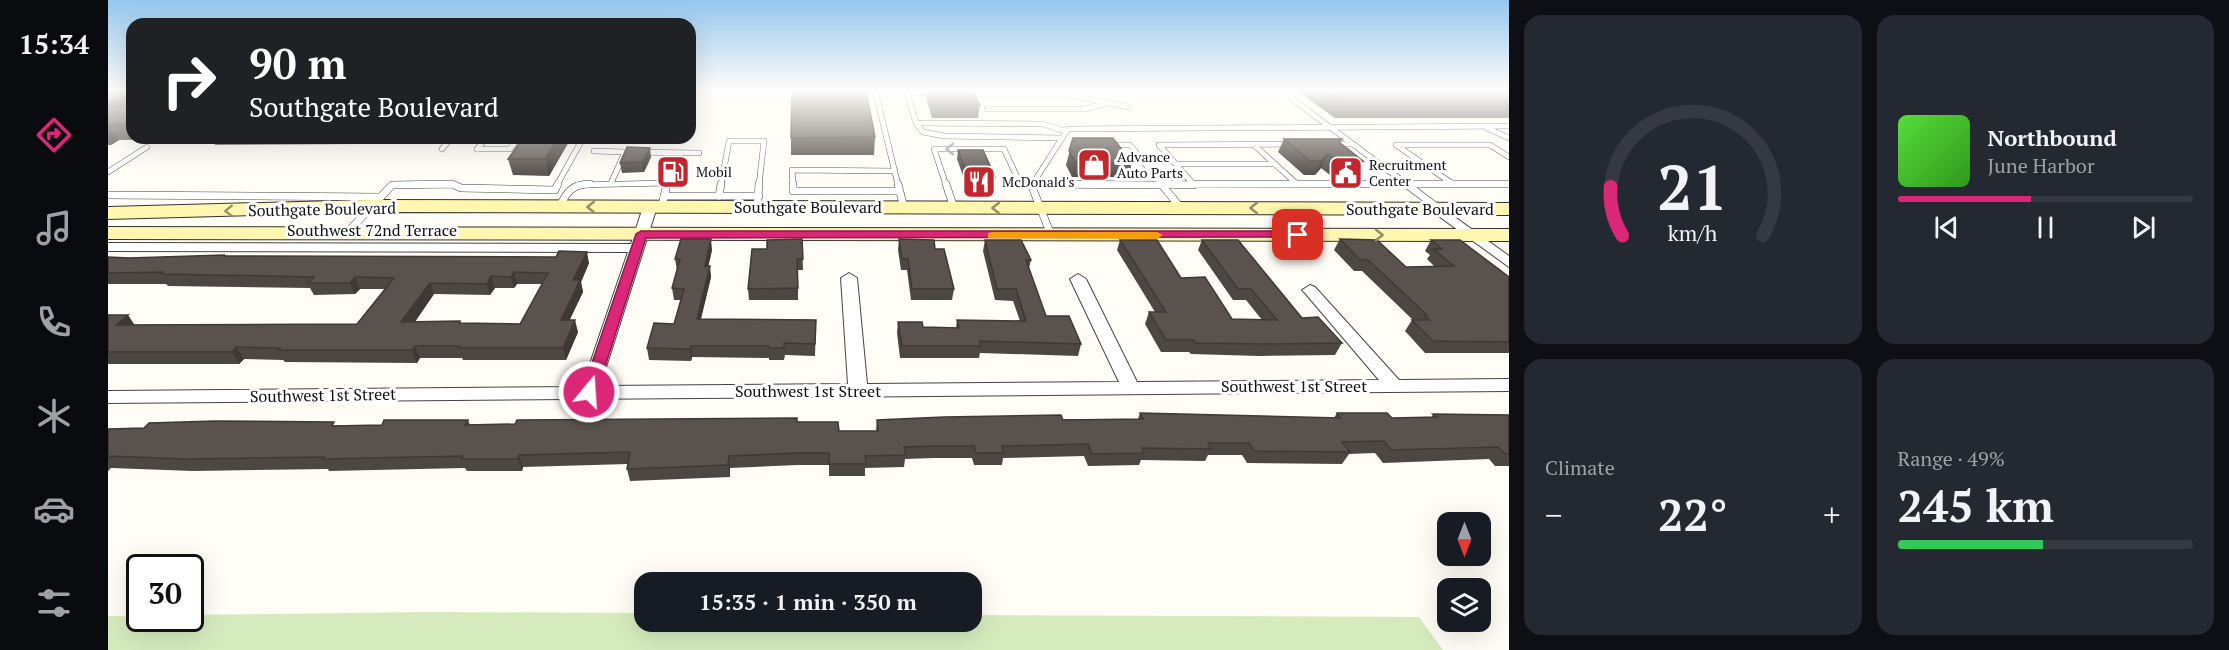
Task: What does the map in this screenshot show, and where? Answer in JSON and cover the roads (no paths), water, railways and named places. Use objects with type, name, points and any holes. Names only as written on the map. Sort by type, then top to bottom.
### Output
[{"type":"main road","name":"Southgate Boulevard","points":[[108,213],[376,202],[557,199],[658,204],[902,199],[954,208],[1509,209]]},
{"type":"main road","name":"Southgate Boulevard","points":[[108,233],[346,234],[639,241],[1052,235],[1509,235]]},
{"type":"street","points":[[589,392],[639,241],[658,204]]},
{"type":"street","points":[[1438,209],[1509,262]]},
{"type":"street","name":"Southwest 72nd Terrace","points":[[108,247],[639,241]]},
{"type":"street","points":[[849,278],[858,390]]},
{"type":"street","points":[[1077,279],[1131,388]]},
{"type":"street","points":[[1310,290],[1394,386]]},
{"type":"street","name":"Southwest 1st Street","points":[[108,397],[1509,385]]},
{"type":"lane","points":[[882,120],[895,171],[902,199],[793,191],[792,170],[895,171]]},
{"type":"lane","points":[[1321,120],[1438,209]]},
{"type":"lane","points":[[915,123],[923,132],[944,136],[1062,138],[1087,128],[1509,126]]},
{"type":"lane","points":[[915,123],[1043,124],[1071,145]]},
{"type":"lane","points":[[1484,126],[1509,138]]},
{"type":"lane","points":[[1031,184],[1062,138]]},
{"type":"lane","points":[[658,204],[719,196],[758,202],[764,141],[729,141],[719,196]]},
{"type":"lane","points":[[442,149],[446,144]]},
{"type":"lane","points":[[481,144],[477,149],[510,149],[514,144]]},
{"type":"lane","points":[[557,199],[580,144]]},
{"type":"lane","points":[[1194,185],[1159,146],[1298,144]]},
{"type":"lane","points":[[1320,144],[1353,144]]},
{"type":"lane","points":[[1094,145],[1130,145],[1181,208]]},
{"type":"lane","points":[[1254,145],[1297,184]]},
{"type":"lane","points":[[1453,185],[1396,145],[1490,145],[1509,157]]},
{"type":"lane","points":[[108,172],[147,147]]},
{"type":"lane","points":[[954,208],[933,149],[1004,149],[1017,177],[1031,184],[1509,184]]},
{"type":"lane","points":[[594,152],[699,153]]},
{"type":"lane","points":[[611,183],[625,152]]},
{"type":"lane","points":[[1176,164],[1275,165]]},
{"type":"lane","points":[[557,199],[580,184],[668,183],[658,204]]},
{"type":"lane","points":[[1031,184],[1052,235]]},
{"type":"lane","points":[[557,199],[568,190]]},
{"type":"lane","points":[[108,195],[376,202]]},
{"type":"lane","points":[[346,234],[376,202]]},
{"type":"place","name":"Advance Auto Parts","points":[[1094,165]]},
{"type":"place","name":"Mobil","points":[[673,172]]},
{"type":"place","name":"Recruitment Center","points":[[1346,173]]},
{"type":"place","name":"McDonald's","points":[[979,182]]}]
